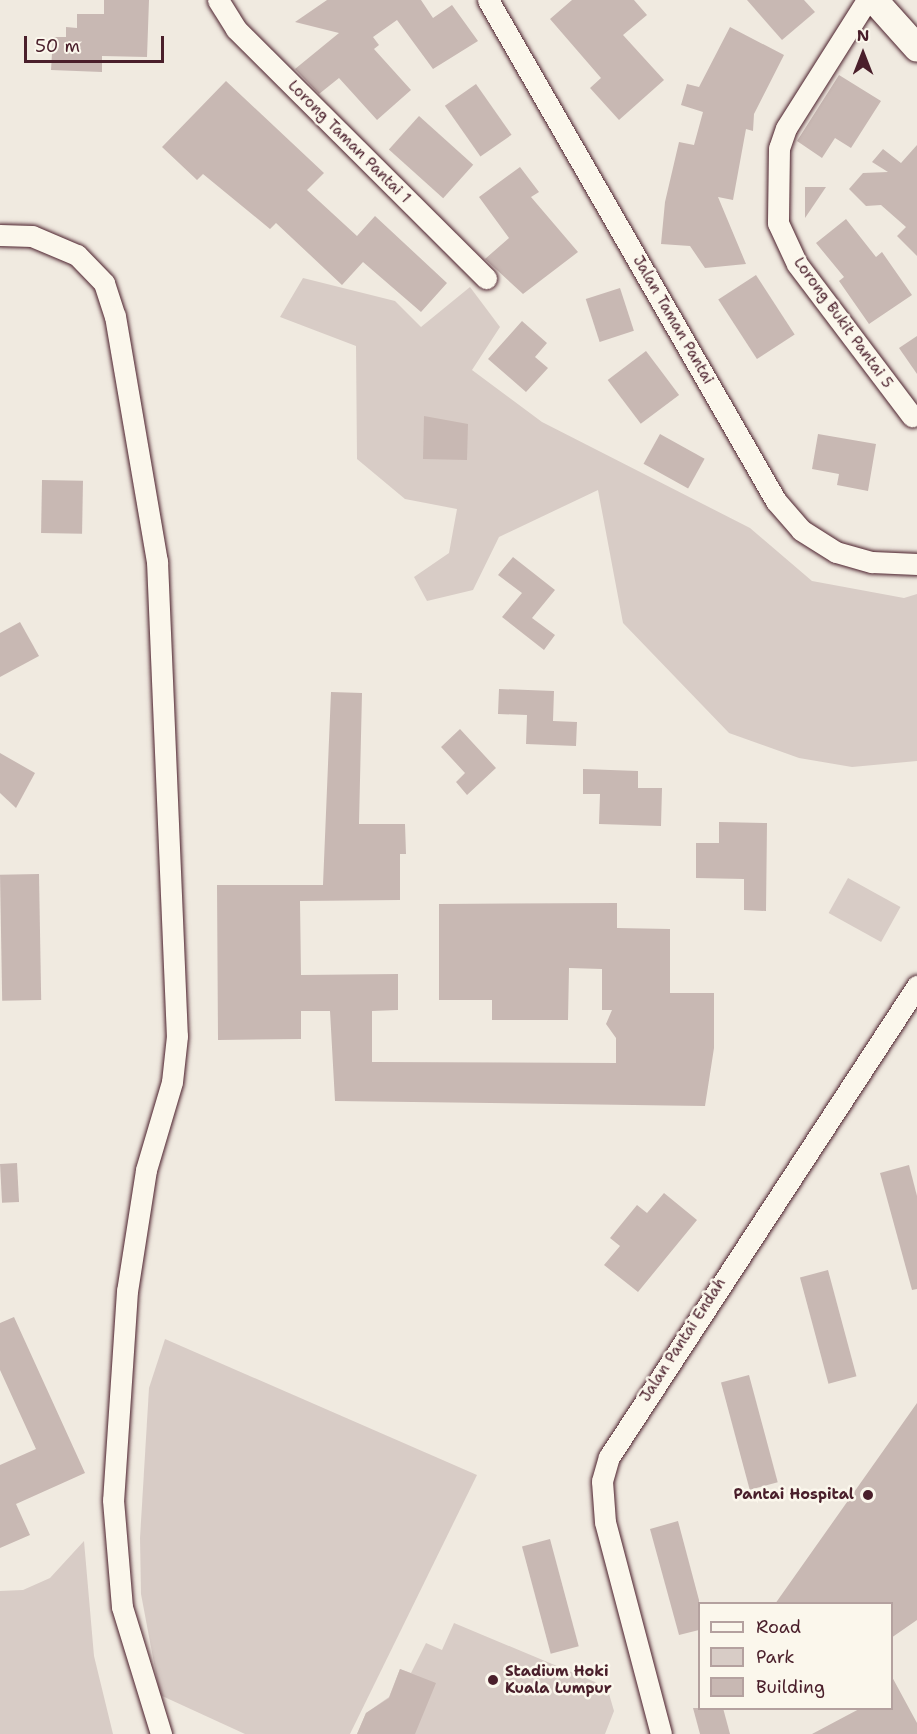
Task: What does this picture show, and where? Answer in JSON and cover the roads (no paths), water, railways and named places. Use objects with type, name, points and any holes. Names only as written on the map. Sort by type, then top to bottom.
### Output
[{"type":"street","name":"Lorong Taman Pantai 1","points":[[218,0],[236,29],[486,278]]},
{"type":"street","name":"Jalan Taman Pantai","points":[[488,0],[777,501],[801,530],[836,552],[872,562],[917,564]]},
{"type":"street","name":"Lorong Bukit Pantai 5","points":[[867,0],[786,128],[779,148],[778,223],[797,264],[912,416]]},
{"type":"street","points":[[874,0],[914,39]]},
{"type":"street","points":[[0,236],[32,236],[76,255],[104,282],[115,316],[157,561],[177,1036],[172,1082],[146,1170],[127,1291],[113,1500],[122,1607],[161,1734]]},
{"type":"street","name":"Jalan Pantai Endah","points":[[661,1734],[605,1522],[602,1481],[609,1457],[917,986]]},
{"type":"place","name":"Pantai Hospital","points":[[868,1495]]},
{"type":"place","name":"Stadium Hoki Kuala Lumpur","points":[[493,1680]]}]
